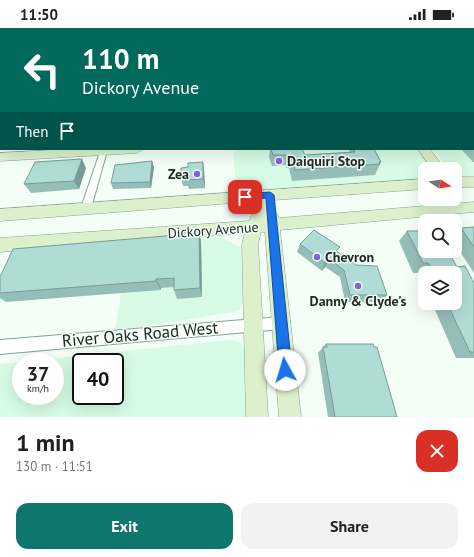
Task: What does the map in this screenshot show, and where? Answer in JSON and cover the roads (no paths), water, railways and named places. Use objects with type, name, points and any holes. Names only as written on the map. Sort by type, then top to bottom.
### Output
[{"type":"main road","points":[[0,157],[120,150]]},
{"type":"main road","points":[[425,150],[434,162]]},
{"type":"main road","points":[[462,182],[474,182]]},
{"type":"main road","points":[[0,215],[418,184]]},
{"type":"main road","points":[[270,195],[258,214],[263,226],[281,323],[290,417]]},
{"type":"main road","name":"Dickory Avenue","points":[[0,245],[263,226],[431,206]]},
{"type":"main road","name":"Dickory Avenue","points":[[462,206],[474,207]]},
{"type":"main road","points":[[257,417],[250,244],[263,226]]},
{"type":"street","points":[[86,208],[103,151]]},
{"type":"street","name":"River Oaks Road West","points":[[0,347],[254,324],[281,323]]},
{"type":"place","name":"Daiquiri Stop","points":[[279,161]]},
{"type":"place","name":"Zea","points":[[197,174]]},
{"type":"place","name":"Chevron","points":[[317,257]]},
{"type":"place","name":"Danny & Clyde's","points":[[358,286]]}]
